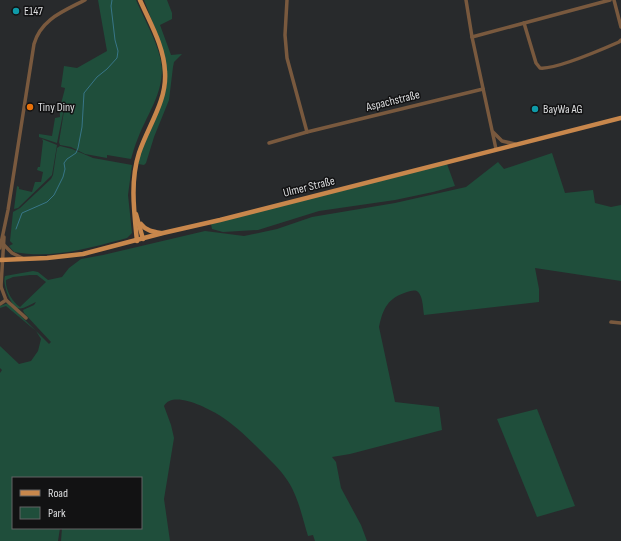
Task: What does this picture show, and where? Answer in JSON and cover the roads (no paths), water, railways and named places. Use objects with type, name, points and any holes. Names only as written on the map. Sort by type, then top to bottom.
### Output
[{"type":"main road","points":[[137,241],[133,193],[135,170],[145,137],[161,101],[165,73],[161,48],[140,0]]},
{"type":"main road","name":"Ulmer Straße","points":[[2,260],[56,258],[83,254],[621,118]]},
{"type":"main road","points":[[135,210],[143,239]]},
{"type":"main road","points":[[139,222],[144,228],[150,231],[163,233]]},
{"type":"street","points":[[26,318],[6,300],[0,284],[2,244],[34,44],[36,36],[45,23],[85,0]]},
{"type":"street","points":[[288,0],[285,35],[287,58],[307,132]]},
{"type":"street","points":[[466,0],[472,37],[496,149]]},
{"type":"street","points":[[472,37],[610,0]]},
{"type":"street","points":[[614,0],[621,27]]},
{"type":"street","points":[[524,23],[536,63],[540,68],[548,68],[560,64],[621,40]]},
{"type":"street","name":"Aspachstraße","points":[[269,143],[307,132],[483,89]]},
{"type":"street","points":[[492,131],[502,142],[516,144]]},
{"type":"street","points":[[0,248],[2,244]]},
{"type":"street","points":[[2,244],[12,253],[26,259]]},
{"type":"street","points":[[0,304],[6,300]]},
{"type":"street","points":[[611,322],[621,323]]},
{"type":"waterway","points":[[16,229],[22,213],[47,202],[54,195],[63,177],[65,169],[64,163],[76,153],[78,148],[82,127],[84,93],[97,77],[117,58],[118,51],[115,40],[111,6],[112,0]]},
{"type":"place","name":"E147","points":[[16,11]]},
{"type":"place","name":"Tiny Diny","points":[[30,107]]},
{"type":"place","name":"BayWa AG","points":[[535,109]]}]
